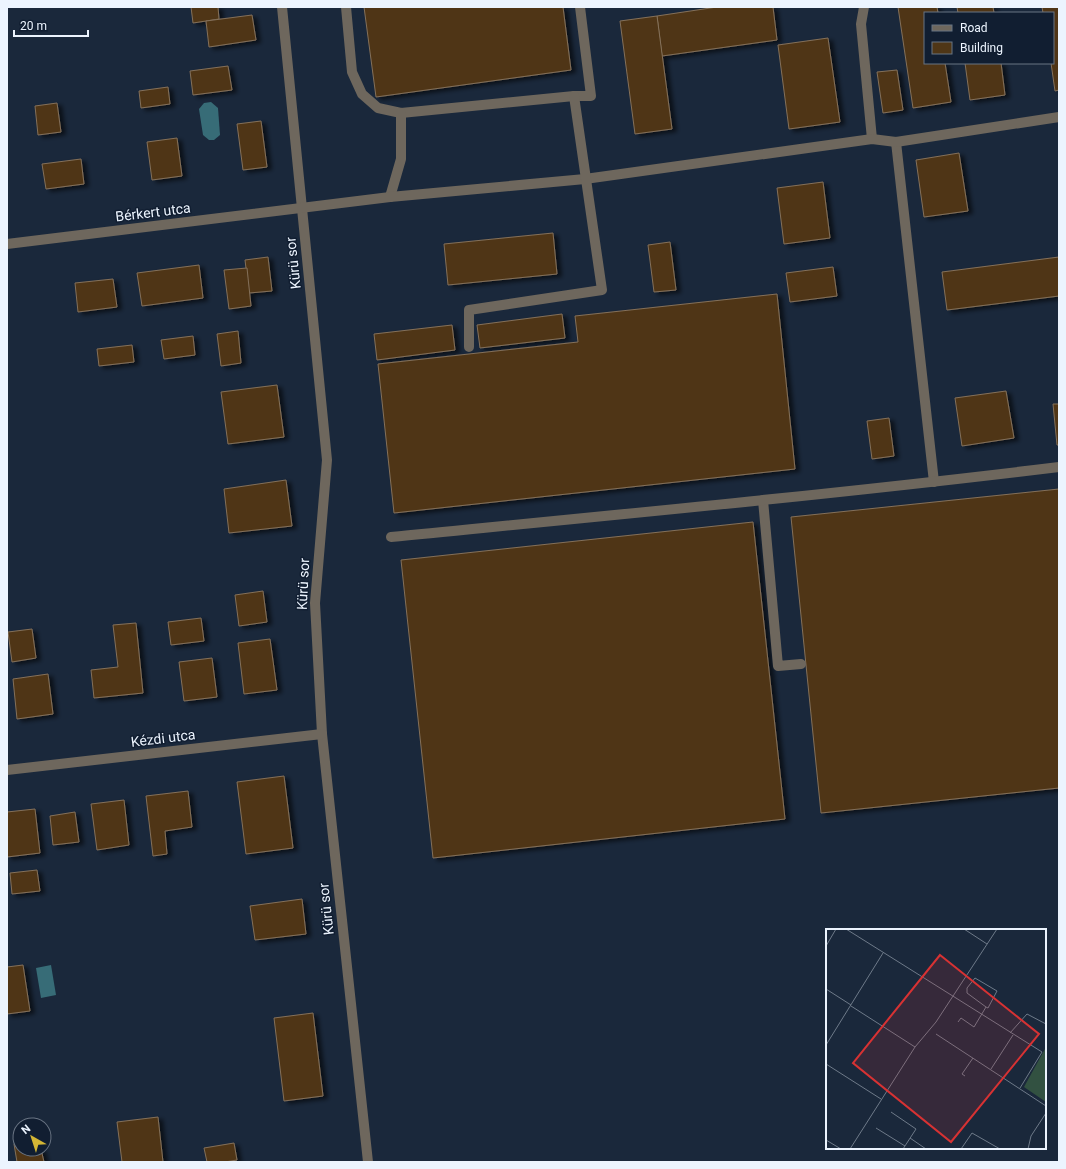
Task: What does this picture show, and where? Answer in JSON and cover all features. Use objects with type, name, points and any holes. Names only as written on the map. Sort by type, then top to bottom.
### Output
[{"type":"street","name":"Kürü sor","points":[[282,7],[326,460],[315,603],[322,734],[368,1162]]},
{"type":"street","points":[[346,7],[352,72],[362,94],[378,108],[401,113],[574,96],[591,96],[580,7]]},
{"type":"street","points":[[864,7],[861,24],[872,139]]},
{"type":"street","points":[[469,347],[469,310],[602,290],[574,96]]},
{"type":"street","points":[[390,197],[401,159],[401,113]]},
{"type":"street","name":"Bérkert utca","points":[[7,244],[390,197],[585,179],[872,139],[896,142],[1059,118]]},
{"type":"street","points":[[896,142],[934,482]]},
{"type":"street","points":[[391,537],[763,500],[1059,467]]},
{"type":"street","points":[[763,500],[778,666],[801,664]]},
{"type":"street","name":"Kézdi utca","points":[[7,770],[322,734]]},
{"type":"shaded area","points":[[211,102],[218,108],[220,135],[214,140],[209,140],[203,135],[199,109],[204,103]]},
{"type":"shaded area","points":[[51,965],[56,995],[41,998],[36,968]]},
{"type":"building","points":[[191,7],[218,7],[219,19],[193,23]]},
{"type":"building","points":[[364,7],[563,7],[571,70],[376,97]]},
{"type":"building","points":[[717,7],[773,7],[777,40],[662,56],[657,16]]},
{"type":"building","points":[[898,7],[937,7],[938,12],[924,12],[924,64],[945,64],[951,102],[913,108]]},
{"type":"building","points":[[957,7],[993,7],[994,12],[958,12]]},
{"type":"building","points":[[1042,7],[1059,7],[1059,90],[1055,91],[1051,64],[1054,64],[1054,12],[1043,12]]},
{"type":"building","points":[[252,15],[256,40],[209,47],[206,21]]},
{"type":"building","points":[[657,16],[672,129],[635,134],[620,21]]},
{"type":"building","points":[[828,38],[840,122],[789,129],[778,45]]},
{"type":"building","points":[[965,64],[1001,64],[1005,95],[970,100]]},
{"type":"building","points":[[228,66],[232,90],[193,95],[190,71]]},
{"type":"building","points":[[897,70],[903,110],[883,113],[877,72]]},
{"type":"building","points":[[168,87],[170,104],[141,108],[139,91]]},
{"type":"building","points":[[57,103],[61,132],[38,135],[35,106]]},
{"type":"building","points":[[261,121],[267,167],[243,170],[237,124]]},
{"type":"building","points":[[177,138],[182,176],[152,180],[147,142]]},
{"type":"building","points":[[959,153],[968,211],[924,217],[916,160]]},
{"type":"building","points":[[81,159],[84,184],[46,189],[42,164]]},
{"type":"building","points":[[823,182],[830,238],[784,244],[777,188]]},
{"type":"building","points":[[553,233],[557,274],[448,285],[444,244]]},
{"type":"building","points":[[670,242],[676,290],[654,292],[648,245]]},
{"type":"building","points":[[268,257],[272,291],[249,293],[245,260]]},
{"type":"building","points":[[1059,257],[1059,296],[947,310],[942,272]]},
{"type":"building","points":[[199,265],[203,298],[142,306],[137,273]]},
{"type":"building","points":[[833,267],[837,296],[790,302],[786,273]]},
{"type":"building","points":[[247,268],[251,306],[229,309],[224,270]]},
{"type":"building","points":[[113,279],[117,307],[78,312],[75,283]]},
{"type":"building","points":[[777,294],[795,469],[394,513],[378,364],[578,342],[575,316]]},
{"type":"building","points":[[562,314],[565,338],[480,348],[477,325]]},
{"type":"building","points":[[452,325],[455,350],[377,360],[374,334]]},
{"type":"building","points":[[238,331],[241,363],[221,366],[217,334]]},
{"type":"building","points":[[193,336],[195,355],[164,359],[161,340]]},
{"type":"building","points":[[132,345],[134,362],[99,366],[97,349]]},
{"type":"building","points":[[277,385],[284,437],[228,444],[221,392]]},
{"type":"building","points":[[1006,391],[1014,438],[962,446],[955,398]]},
{"type":"building","points":[[1053,404],[1059,404],[1059,445],[1057,445]]},
{"type":"building","points":[[889,418],[894,456],[872,459],[867,421]]},
{"type":"building","points":[[286,480],[292,526],[229,533],[224,489]]},
{"type":"building","points":[[1059,489],[1059,788],[821,813],[791,517]]},
{"type":"building","points":[[753,522],[785,819],[433,858],[401,560]]},
{"type":"building","points":[[263,591],[267,622],[239,626],[235,595]]},
{"type":"building","points":[[201,618],[204,641],[171,645],[168,622]]},
{"type":"building","points":[[136,623],[143,693],[94,698],[91,670],[118,667],[113,625]]},
{"type":"building","points":[[32,629],[36,658],[12,662],[8,632]]},
{"type":"building","points":[[270,639],[277,690],[244,694],[238,643]]},
{"type":"building","points":[[212,658],[217,697],[184,701],[179,662]]},
{"type":"building","points":[[48,674],[53,714],[17,719],[13,679]]},
{"type":"building","points":[[284,776],[293,848],[246,854],[237,782]]},
{"type":"building","points":[[188,791],[192,827],[165,831],[167,854],[153,856],[146,796]]},
{"type":"building","points":[[124,800],[129,845],[97,850],[91,804]]},
{"type":"building","points":[[35,809],[40,853],[7,857],[7,812]]},
{"type":"building","points":[[75,812],[79,842],[53,845],[50,816]]},
{"type":"building","points":[[37,870],[40,891],[12,894],[10,873]]},
{"type":"building","points":[[302,899],[306,934],[255,940],[250,906]]},
{"type":"building","points":[[23,965],[30,1011],[7,1014],[7,967]]},
{"type":"building","points":[[313,1013],[323,1096],[284,1101],[274,1018]]},
{"type":"building","points":[[158,1117],[163,1162],[122,1162],[117,1122]]},
{"type":"building","points":[[234,1143],[237,1160],[207,1162],[204,1148]]},
{"type":"building","points":[[16,1157],[43,1157],[44,1162],[17,1162]]}]
